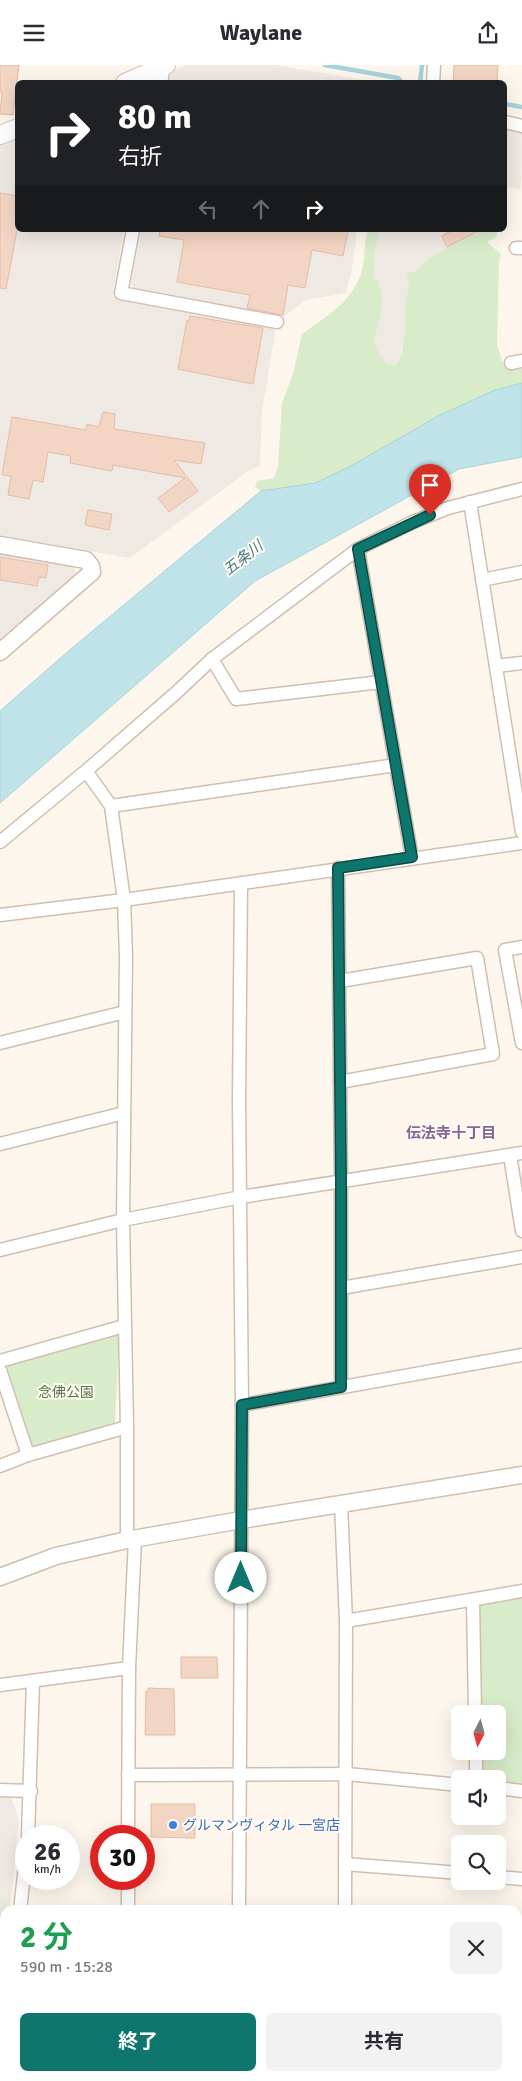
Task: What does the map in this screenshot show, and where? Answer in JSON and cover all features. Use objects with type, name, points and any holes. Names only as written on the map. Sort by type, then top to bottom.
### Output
[{"type":"main road","points":[[135,80],[164,71]]},
{"type":"main road","points":[[0,135],[15,129]]},
{"type":"street","points":[[433,80],[434,65]]},
{"type":"street","points":[[507,122],[522,126]]},
{"type":"street","points":[[133,232],[121,293],[277,323]]},
{"type":"street","points":[[0,842],[86,771],[212,659],[358,549],[413,522],[448,508],[522,489]]},
{"type":"street","points":[[470,502],[496,666],[516,749],[522,832]]},
{"type":"street","points":[[0,545],[86,560],[91,566],[92,572],[0,652]]},
{"type":"street","points":[[358,549],[412,857]]},
{"type":"street","points":[[482,579],[522,573]]},
{"type":"street","points":[[212,659],[236,699],[381,682]]},
{"type":"street","points":[[496,666],[522,663]]},
{"type":"street","points":[[111,806],[396,765]]},
{"type":"street","points":[[86,771],[111,806],[124,900],[124,1325],[131,1540],[128,1825]]},
{"type":"street","points":[[0,915],[124,900],[412,857],[522,843]]},
{"type":"street","points":[[338,868],[341,1387]]},
{"type":"street","points":[[239,1905],[242,1520],[239,1091],[241,883]]},
{"type":"street","points":[[522,947],[505,950],[522,1043]]},
{"type":"street","points":[[340,981],[477,958],[493,1054],[340,1082]]},
{"type":"street","points":[[0,1043],[125,1013]]},
{"type":"street","points":[[0,1144],[124,1113]]},
{"type":"street","points":[[0,1250],[123,1220],[241,1197],[516,1154],[522,1231]]},
{"type":"street","points":[[341,1288],[522,1257]]},
{"type":"street","points":[[0,1361],[124,1325]]},
{"type":"street","points":[[242,1405],[522,1355]]},
{"type":"street","points":[[0,1370],[28,1455]]},
{"type":"street","points":[[0,1466],[28,1455],[127,1427]]},
{"type":"street","points":[[0,1577],[56,1556],[131,1540],[242,1520],[522,1475]]},
{"type":"street","points":[[341,1504],[346,1621],[347,1774],[345,1905]]},
{"type":"street","points":[[346,1621],[522,1591]]},
{"type":"street","points":[[473,1600],[475,1705]]},
{"type":"street","points":[[0,1685],[129,1668]]},
{"type":"street","points":[[29,1825],[33,1681]]},
{"type":"street","points":[[128,1775],[240,1776],[347,1774],[451,1784]]},
{"type":"street","points":[[506,1789],[522,1791]]},
{"type":"street","points":[[0,1790],[31,1791]]},
{"type":"street","points":[[345,1864],[451,1872]]},
{"type":"street","points":[[506,1878],[522,1879]]},
{"type":"street","points":[[21,1905],[22,1890]]},
{"type":"street","points":[[128,1890],[128,1905]]},
{"type":"shaded area","points":[[186,65],[275,65],[364,80],[170,80],[172,71]]},
{"type":"shaded area","points":[[507,128],[522,132],[521,190],[507,186]]},
{"type":"shaded area","points":[[15,137],[15,232],[124,232],[112,297],[276,327],[262,411],[260,466],[248,471],[130,558],[0,536],[0,143]]},
{"type":"shaded area","points":[[141,232],[357,232],[352,268],[346,293],[306,300],[281,319],[135,291],[131,284]]},
{"type":"shaded area","points":[[380,232],[478,232],[477,235],[406,276],[410,281],[410,287],[405,302],[404,341],[400,361],[395,366],[388,365],[378,352],[374,341],[379,322],[379,281],[374,278],[375,253]]},
{"type":"shaded area","points":[[0,554],[73,566],[77,577],[0,641]]},
{"type":"shaded area","points":[[0,1796],[11,1797],[19,1820],[18,1825],[15,1825],[15,1860],[10,1905],[0,1905]]},
{"type":"green space","points":[[368,232],[380,232],[375,253],[374,278],[379,281],[382,299],[374,341],[378,352],[388,365],[395,366],[399,361],[403,346],[405,301],[409,287],[406,276],[408,272],[414,273],[429,258],[471,235],[477,235],[478,232],[497,232],[496,237],[487,242],[501,254],[499,262],[497,345],[504,367],[512,370],[522,369],[522,383],[495,390],[440,415],[349,467],[315,483],[261,491],[255,487],[257,481],[274,478],[278,467],[282,403],[293,374],[302,334],[331,313],[348,297],[355,287],[363,265]]},
{"type":"green space","name":"念佛公園","points":[[119,1333],[115,1424],[29,1447],[3,1365]]},
{"type":"green space","points":[[522,1591],[522,1790],[506,1789],[506,1770],[476,1770],[476,1760],[506,1760],[506,1705],[475,1705],[473,1600]]},
{"type":"water","name":"五条川","points":[[522,383],[522,457],[459,469],[255,581],[0,803],[0,711],[72,648],[261,491],[315,483],[349,467],[440,415],[495,390]]},
{"type":"building","points":[[0,65],[19,65],[17,80],[15,80],[13,115],[0,114],[2,92],[0,92]]},
{"type":"building","points":[[454,65],[498,65],[497,80],[453,80]]},
{"type":"building","points":[[0,193],[15,196],[15,232],[17,232],[6,289],[0,288]]},
{"type":"building","points":[[160,232],[348,232],[343,256],[312,250],[305,288],[288,285],[283,315],[247,308],[250,295],[177,282],[184,240],[159,236]]},
{"type":"building","points":[[449,232],[476,232],[447,247],[442,236]]},
{"type":"building","points":[[190,316],[263,328],[253,384],[178,369],[187,320],[189,321]]},
{"type":"building","points":[[103,412],[115,414],[114,429],[205,443],[201,464],[174,460],[198,491],[169,512],[158,498],[185,478],[113,465],[112,471],[70,463],[71,456],[48,452],[43,482],[33,480],[29,499],[8,495],[11,476],[2,475],[12,417],[86,430],[87,424],[99,427]]},
{"type":"building","points":[[88,510],[112,514],[109,530],[85,525]]},
{"type":"building","points":[[0,557],[48,565],[46,578],[39,577],[37,586],[0,580]]},
{"type":"building","points":[[181,1657],[217,1657],[218,1678],[181,1678]]},
{"type":"building","points":[[148,1688],[174,1689],[175,1735],[145,1735],[146,1691],[148,1691]]},
{"type":"building","name":"グルマンヴィタル 一宮店","points":[[151,1804],[195,1804],[195,1838],[155,1837],[155,1825],[151,1825]]},
{"type":"waterway","points":[[325,65],[398,78],[400,80]]},
{"type":"waterway","points":[[420,80],[422,65]]},
{"type":"waterway","points":[[507,104],[522,107]]},
{"type":"place","name":"グルマンヴィタル 一宮店","points":[[173,1825]]},
{"type":"district","name":"伝法寺十丁目","points":[[451,1133]]},
{"type":"route","points":[[241,1578],[242,1405],[341,1387],[338,868],[412,857],[358,549],[430,515]]}]
